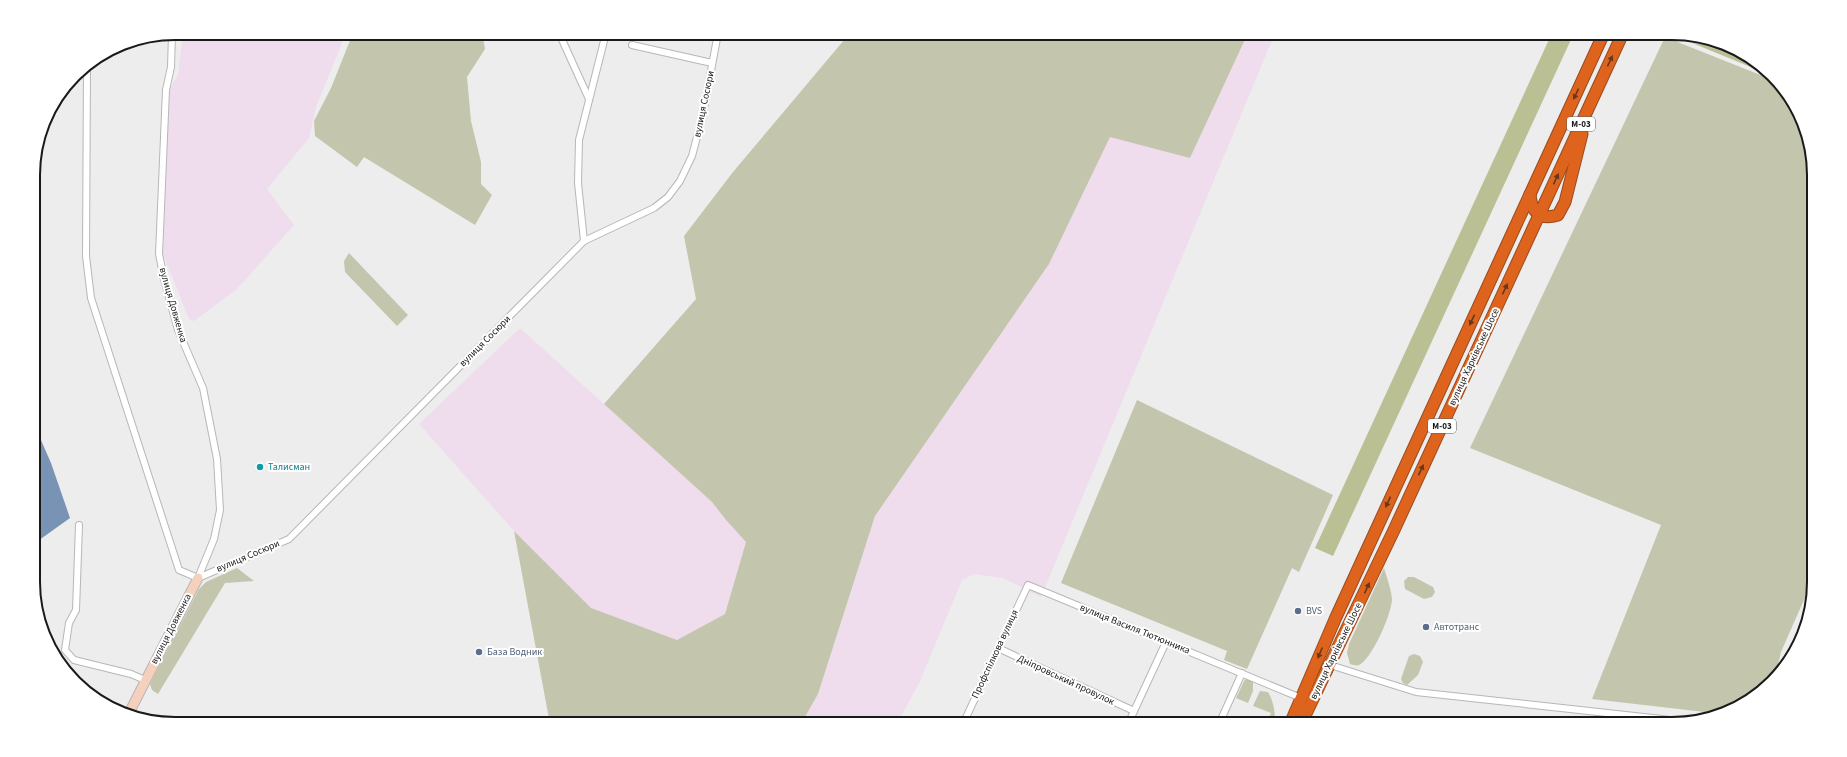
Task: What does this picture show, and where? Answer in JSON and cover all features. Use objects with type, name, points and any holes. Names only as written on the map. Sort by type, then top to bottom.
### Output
[{"type":"highway","name":"вулиця Харківське Шосе","points":[[1293,717],[1356,572],[1601,40]]},
{"type":"highway","name":"вулиця Харківське Шосе","points":[[1304,717],[1620,40]]},
{"type":"highway","points":[[1530,193],[1532,207],[1539,214],[1551,217],[1558,215],[1562,210],[1590,105]]},
{"type":"highway","points":[[1301,698],[1312,702]]},
{"type":"street","name":"вулиця Довженка","points":[[131,709],[198,578],[214,539],[220,510],[217,459],[203,388],[178,330],[164,279],[159,254],[166,90],[171,67],[172,40]]},
{"type":"street","points":[[562,40],[590,99]]},
{"type":"street","points":[[584,241],[578,183],[580,140],[604,40]]},
{"type":"street","name":"вулиця Сосюри","points":[[198,578],[289,539],[584,241],[654,208],[668,197],[680,181],[692,156],[717,40]]},
{"type":"street","name":"вулиця Сосюри","points":[[632,45],[712,63]]},
{"type":"street","points":[[87,73],[86,256],[91,298],[179,570],[198,578]]},
{"type":"street","points":[[79,525],[76,610],[69,623],[65,650],[74,660],[108,668],[145,680]]},
{"type":"street","name":"вулиця Василя Тютюнника","points":[[1028,585],[1301,698]]},
{"type":"street","name":"Профспілкова вулиця","points":[[968,717],[1028,585]]},
{"type":"street","points":[[1131,717],[1166,642]]},
{"type":"street","name":"Дніпровський провулок","points":[[998,648],[1134,711]]},
{"type":"street","points":[[1330,665],[1416,692],[1644,717]]},
{"type":"street","points":[[1222,717],[1242,673]]},
{"type":"shaded area","points":[[182,40],[343,40],[316,107],[309,138],[267,189],[294,225],[237,289],[194,321],[189,319],[163,254],[169,90],[178,75]]},
{"type":"shaded area","points":[[1245,40],[1272,40],[1041,597],[1003,578],[974,574],[962,580],[920,681],[901,717],[805,717],[818,694],[875,516],[1049,264],[1110,136],[1190,158]]},
{"type":"shaded area","points":[[520,328],[712,502],[746,542],[725,614],[677,640],[590,608],[514,531],[419,424]]},
{"type":"green space","points":[[350,40],[483,40],[485,49],[467,77],[471,121],[481,162],[481,184],[492,195],[475,225],[364,157],[357,167],[315,136],[314,121],[331,88]]},
{"type":"green space","points":[[844,40],[1245,40],[1190,158],[1110,137],[1049,264],[875,516],[818,694],[805,717],[549,717],[514,531],[591,608],[677,640],[725,614],[746,542],[712,502],[604,404],[696,299],[684,236],[733,172]]},
{"type":"green space","points":[[1549,40],[1571,40],[1333,556],[1315,548]]},
{"type":"green space","points":[[1664,40],[1673,40],[1762,76],[1779,93],[1797,124],[1806,158],[1807,175],[1806,595],[1781,652],[1778,665],[1754,689],[1739,699],[1715,710],[1706,712],[1592,699],[1661,525],[1470,448]]},
{"type":"green space","points":[[1687,41],[1723,50],[1739,58],[1755,69]]},
{"type":"green space","points":[[349,253],[408,315],[397,326],[345,272],[344,261]]},
{"type":"green space","points":[[1137,400],[1333,495],[1299,572],[1292,568],[1247,669],[1224,660],[1227,651],[1061,583]]},
{"type":"green space","points":[[237,568],[254,581],[225,583],[158,694],[152,690],[150,684],[199,589],[206,582]]},
{"type":"green space","points":[[1384,568],[1392,599],[1389,614],[1370,654],[1359,665],[1350,664],[1347,653],[1349,644]]},
{"type":"green space","points":[[1408,577],[1414,577],[1433,587],[1435,592],[1432,597],[1424,599],[1405,589],[1404,581]]},
{"type":"green space","points":[[1414,654],[1420,656],[1423,662],[1418,675],[1407,685],[1403,683],[1401,679],[1409,656]]},
{"type":"green space","points":[[1246,679],[1253,681],[1253,691],[1248,703],[1236,698]]},
{"type":"green space","points":[[1260,691],[1268,692],[1274,707],[1275,717],[1269,717],[1271,713],[1253,706]]},
{"type":"water","points":[[40,438],[51,463],[70,518],[40,539]]},
{"type":"place","name":"Талисман","points":[[260,467]]},
{"type":"place","name":"BVS","points":[[1298,611]]},
{"type":"place","name":"Автотранс","points":[[1426,627]]},
{"type":"place","name":"База Водник","points":[[479,652]]}]
